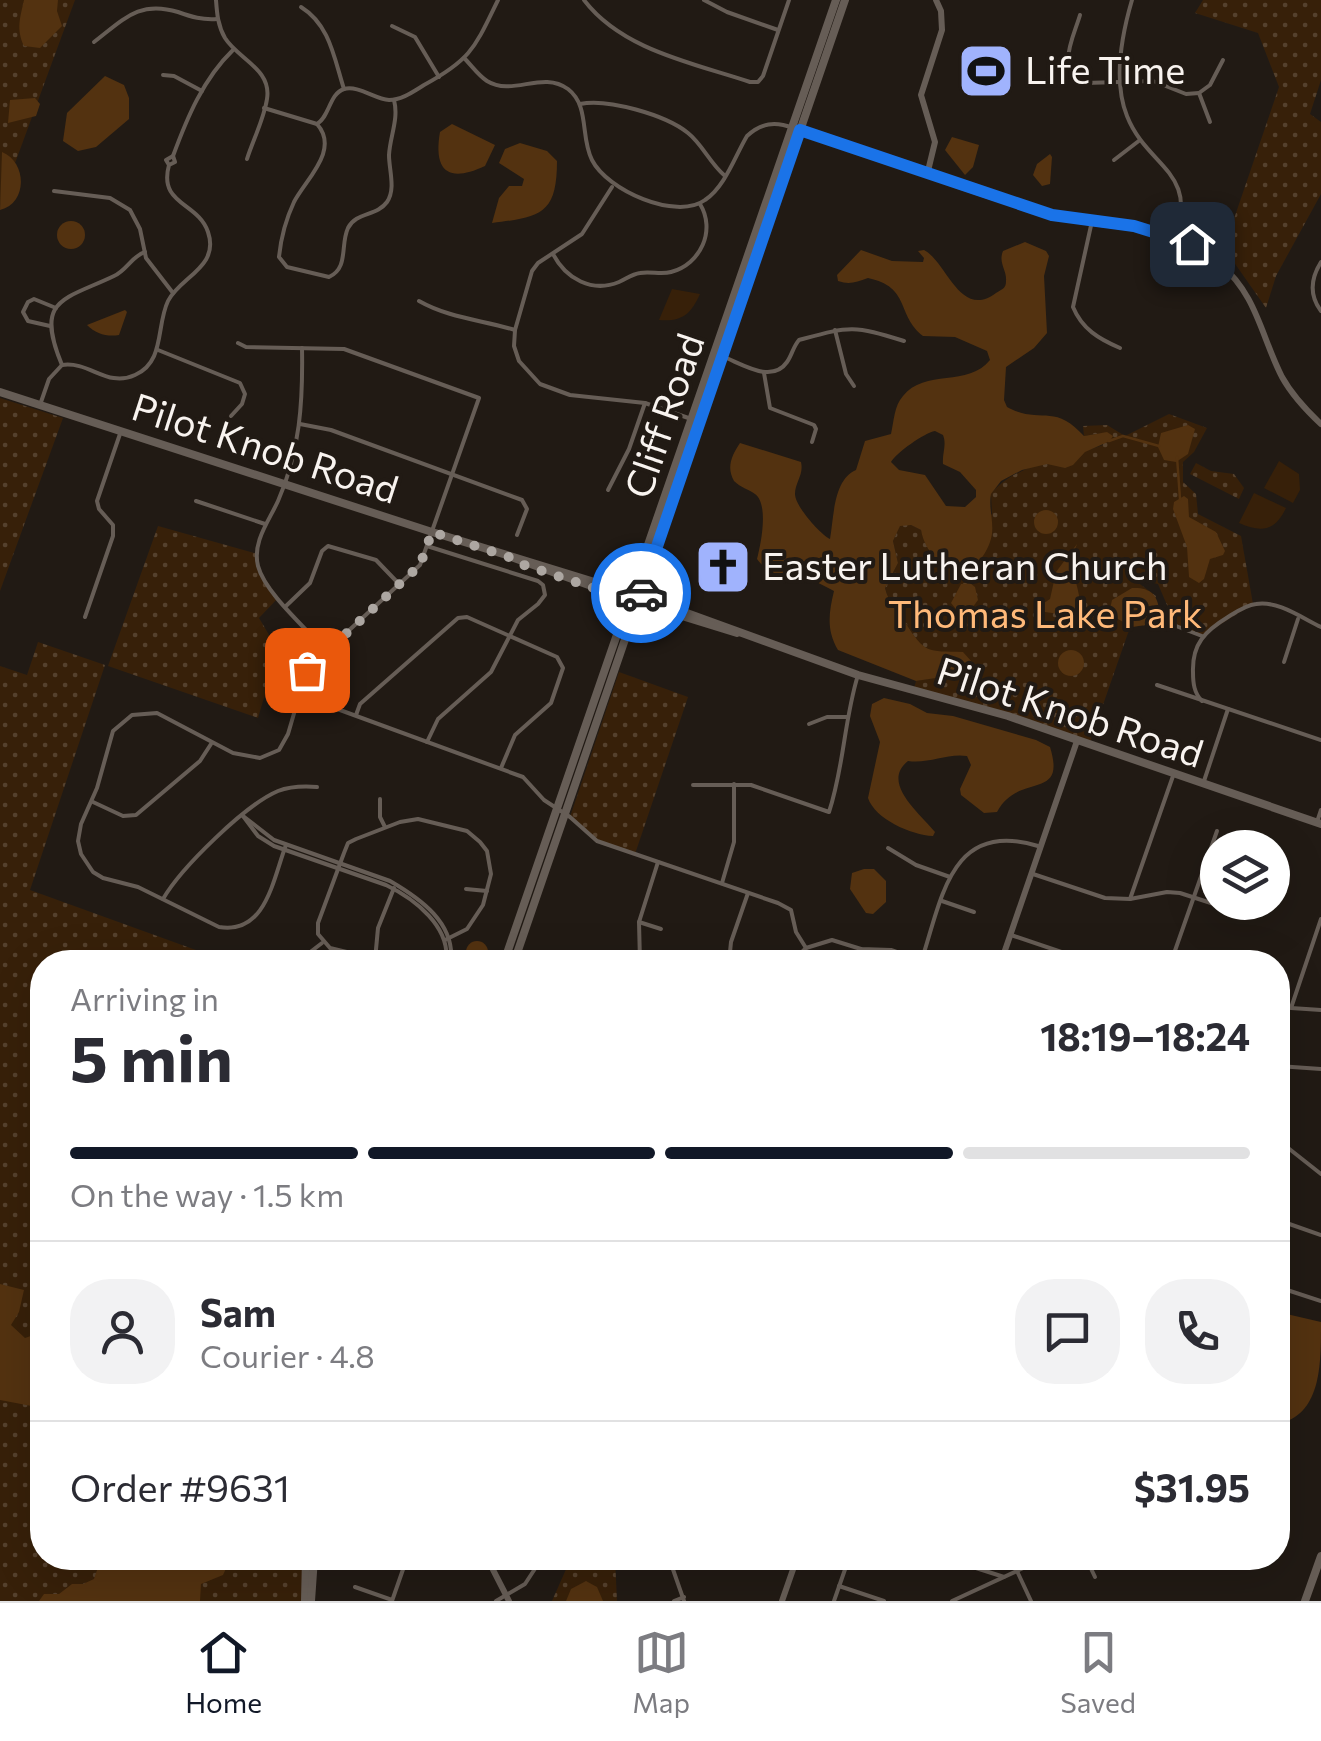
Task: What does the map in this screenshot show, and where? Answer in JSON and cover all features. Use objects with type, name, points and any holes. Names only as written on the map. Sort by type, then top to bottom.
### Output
[{"type":"main road","name":"Cliff Road","points":[[797,129],[836,0]]},
{"type":"main road","name":"Cliff Road","points":[[518,950],[696,421],[846,0]]},
{"type":"main road","name":"Pilot Knob Road","points":[[0,392],[635,598],[728,632],[747,634],[858,675],[1008,716],[1319,823]]},
{"type":"main road","name":"Cliff Road","points":[[509,950],[562,811]]},
{"type":"main road","points":[[1305,1601],[1321,1556]]},
{"type":"main road","points":[[307,1570],[308,1601]]},
{"type":"main road","points":[[308,1601],[312,1570]]},
{"type":"street","points":[[216,0],[217,19],[233,50],[264,78],[268,97],[247,159]]},
{"type":"street","points":[[584,0],[616,30],[641,44],[750,82],[758,82],[763,76],[789,0]]},
{"type":"street","points":[[704,0],[779,30]]},
{"type":"street","points":[[927,174],[935,142],[921,95],[942,30],[936,0]]},
{"type":"street","points":[[1132,0],[1126,19],[1120,82],[1126,114],[1140,140],[1169,169],[1179,186],[1182,211],[1175,237]]},
{"type":"street","points":[[317,124],[326,118],[334,96],[344,89],[394,100],[439,77],[465,59],[477,44],[496,1]]},
{"type":"street","points":[[94,42],[132,12],[146,6],[163,7],[203,20],[217,19]]},
{"type":"street","points":[[301,7],[324,26],[344,89]]},
{"type":"street","points":[[1080,15],[1067,56],[1070,72],[1084,82],[1154,82],[1186,94],[1200,93],[1210,85],[1222,60]]},
{"type":"street","points":[[392,26],[416,36],[439,77]]},
{"type":"street","points":[[40,405],[49,379],[62,365],[79,365],[119,380],[144,370],[158,350],[162,317],[173,293],[204,266],[210,241],[202,220],[173,196],[166,176],[202,91],[216,66],[233,50]]},
{"type":"street","points":[[465,59],[495,85],[552,82],[567,88],[580,104],[591,159],[614,185],[671,207],[700,204],[713,194],[752,130],[770,124],[797,129],[1052,215],[1134,226],[1175,237],[1208,254],[1246,291],[1286,383],[1321,424]]},
{"type":"street","points":[[164,75],[202,91]]},
{"type":"street","points":[[1200,93],[1210,122]]},
{"type":"street","points":[[264,108],[317,124],[324,134],[324,154],[290,210],[280,254],[283,264],[290,268],[326,277],[338,271],[349,225],[355,218],[384,206],[391,192],[389,154],[396,113],[394,100]]},
{"type":"street","points":[[580,104],[607,102],[674,124],[688,133],[724,175]]},
{"type":"street","points":[[1114,160],[1140,140]]},
{"type":"street","points":[[614,185],[582,234],[532,271],[515,330],[519,362],[540,384],[582,398],[645,403],[696,421]]},
{"type":"street","points":[[54,191],[121,202],[137,219],[151,266],[173,293]]},
{"type":"street","points":[[553,254],[570,276],[596,286],[642,272],[674,271],[691,262],[704,242],[706,222],[700,204]]},
{"type":"street","points":[[1092,221],[1073,307],[1090,332],[1120,348]]},
{"type":"street","points":[[62,365],[50,326],[56,308],[72,293],[122,272],[145,252]]},
{"type":"street","points":[[1321,262],[1312,292],[1321,311]]},
{"type":"street","points":[[50,326],[28,321],[24,306],[34,300],[56,308]]},
{"type":"street","points":[[419,301],[447,315],[515,330]]},
{"type":"street","points":[[719,355],[764,373],[784,367],[799,340],[835,330],[858,327],[904,341]]},
{"type":"street","points":[[835,330],[846,374],[854,386]]},
{"type":"street","points":[[238,343],[246,347],[344,349],[479,398],[420,565],[307,670],[284,743],[271,755],[248,756],[212,744],[162,715],[132,715],[113,732],[78,832],[86,864],[103,878],[138,887],[219,927],[241,927],[263,909],[285,847]]},
{"type":"street","points":[[302,347],[300,424],[284,485],[265,524],[258,567],[265,582],[326,651]]},
{"type":"street","points":[[158,350],[240,383],[245,394],[232,416]]},
{"type":"street","points":[[764,373],[770,408],[814,424],[812,442]]},
{"type":"street","points":[[608,490],[645,403]]},
{"type":"street","points":[[300,424],[331,430],[526,504],[517,535]]},
{"type":"street","points":[[85,617],[113,536],[113,525],[98,509],[97,501],[120,431]]},
{"type":"street","points":[[196,502],[265,524]]},
{"type":"street","points":[[286,606],[310,584],[322,550],[328,546],[376,560],[400,585]]},
{"type":"street","points":[[427,546],[543,585],[544,598],[518,620],[490,672],[438,719],[427,742]]},
{"type":"street","points":[[1202,700],[1196,696],[1192,660],[1202,636],[1243,608],[1258,603],[1273,605],[1321,627]]},
{"type":"street","points":[[1284,662],[1299,616]]},
{"type":"street","points":[[356,715],[360,704],[458,618],[467,617],[558,657],[563,668],[551,704],[515,735],[502,768]]},
{"type":"street","points":[[1168,618],[1176,626],[1202,636]]},
{"type":"street","points":[[694,785],[767,788],[829,812],[841,777],[858,675]]},
{"type":"street","points":[[1157,685],[1321,740]]},
{"type":"street","points":[[299,695],[523,777],[544,800],[596,841],[791,910],[796,932],[806,948],[832,940],[861,950],[891,950]]},
{"type":"street","points":[[1203,784],[1228,709]]},
{"type":"street","points":[[809,724],[828,716],[848,717]]},
{"type":"street","points":[[1005,950],[1077,741]]},
{"type":"street","points":[[92,801],[123,816],[136,815],[200,761],[212,744]]},
{"type":"street","points":[[1130,900],[1173,775]]},
{"type":"street","points":[[722,884],[734,842],[734,784]]},
{"type":"street","points":[[163,898],[186,867],[259,801],[284,789],[317,788]]},
{"type":"street","points":[[380,799],[380,817],[385,827]]},
{"type":"street","points":[[1319,823],[1321,810]]},
{"type":"street","points":[[243,816],[285,847],[395,887],[437,918],[447,938],[448,950]]},
{"type":"street","points":[[336,950],[322,942],[318,923],[348,843],[385,827],[418,819],[467,832],[487,851],[492,874],[474,922],[447,938]]},
{"type":"street","points":[[926,950],[950,878],[962,857],[982,844],[1014,841],[1040,847]]},
{"type":"street","points":[[888,848],[916,865],[950,878]]},
{"type":"street","points":[[640,950],[639,922],[658,862]]},
{"type":"street","points":[[1031,874],[1105,898],[1130,900],[1166,892],[1200,899]]},
{"type":"street","points":[[1175,950],[1200,879]]},
{"type":"street","points":[[377,950],[378,928],[395,887]]},
{"type":"street","points":[[466,889],[486,891]]},
{"type":"street","points":[[731,950],[748,892]]},
{"type":"street","points":[[942,901],[974,912]]},
{"type":"street","points":[[1321,919],[1290,1008],[1321,1010]]},
{"type":"street","points":[[639,922],[661,929]]},
{"type":"street","points":[[1010,935],[1055,950]]},
{"type":"street","points":[[313,950],[322,942]]},
{"type":"street","points":[[1290,1067],[1321,1070]]},
{"type":"street","points":[[1290,1149],[1321,1174]]},
{"type":"street","points":[[1290,1224],[1321,1235]]},
{"type":"street","points":[[1290,1291],[1321,1301]]},
{"type":"street","points":[[355,1588],[392,1600],[404,1570]]},
{"type":"street","points":[[493,1570],[507,1598]]},
{"type":"street","points":[[496,1601],[525,1584],[534,1570]]},
{"type":"street","points":[[673,1570],[684,1599],[674,1601]]},
{"type":"street","points":[[782,1601],[793,1570]]},
{"type":"street","points":[[834,1601],[845,1570]]},
{"type":"street","points":[[982,1570],[1004,1577]]},
{"type":"street","points":[[1092,1570],[1095,1577]]},
{"type":"street","points":[[952,1601],[1017,1571],[1031,1601]]},
{"type":"street","points":[[840,1586],[884,1601]]},
{"type":"green space","points":[[0,0],[75,0],[0,204]]},
{"type":"green space","points":[[1203,0],[1321,0],[1321,80],[1310,114],[1321,122],[1321,194],[1276,276],[1266,308],[1224,248],[1279,87],[1258,33],[1195,13]]},
{"type":"green space","points":[[672,289],[700,294],[685,315],[659,320]]},
{"type":"green space","points":[[0,398],[63,418],[0,591]]},
{"type":"green space","name":"Thomas Lake Park","points":[[1169,414],[1207,428],[1194,452],[1183,462],[1183,482],[1196,494],[1198,514],[1241,536],[1253,604],[1202,636],[1176,626],[1158,584],[1133,579],[1156,596],[1152,624],[1132,627],[1128,633],[1089,745],[1043,727],[913,692],[916,681],[962,673],[950,652],[930,651],[919,644],[889,600],[885,588],[898,563],[893,541],[900,525],[921,530],[930,554],[939,560],[992,514],[991,494],[1001,484],[1027,469],[1103,445],[1102,433],[1084,436],[1083,426],[1107,425],[1125,436]]},
{"type":"green space","points":[[1279,461],[1299,474],[1300,490],[1293,503],[1264,488]]},
{"type":"green space","points":[[1196,463],[1211,471],[1234,474],[1244,488],[1239,499],[1190,474]]},
{"type":"green space","points":[[1254,493],[1286,508],[1267,528],[1239,523]]},
{"type":"green space","points":[[158,526],[258,554],[260,571],[278,598],[259,618],[278,650],[258,718],[108,666]]},
{"type":"green space","points":[[38,642],[105,665],[30,890],[196,950],[30,950],[30,1570],[315,1570],[314,1601],[0,1601],[0,666],[27,675]]},
{"type":"green space","points":[[619,672],[688,697],[635,854],[597,841],[570,817]]},
{"type":"green space","points":[[566,1570],[616,1570],[617,1601],[552,1601]]},
{"type":"shaded area","points":[[24,0],[58,0],[62,26],[40,48],[24,46],[20,34]]},
{"type":"shaded area","points":[[105,76],[124,85],[129,98],[129,119],[96,147],[78,151],[63,141],[67,113]]},
{"type":"shaded area","points":[[35,98],[40,104],[36,116],[8,123],[10,100]]},
{"type":"shaded area","points":[[452,124],[495,145],[485,166],[453,173],[442,165],[440,132]]},
{"type":"shaded area","points":[[952,137],[979,145],[973,167],[965,175],[945,150]]},
{"type":"shaded area","points":[[520,143],[547,151],[557,161],[554,193],[549,203],[534,215],[492,223],[499,198],[509,186],[522,186],[524,179],[499,163],[505,149]]},
{"type":"shaded area","points":[[2,152],[16,164],[21,182],[16,199],[0,210]]},
{"type":"shaded area","points":[[1050,154],[1050,184],[1042,186],[1033,175],[1037,164]]},
{"type":"shaded area","points":[[71,221],[81,225],[85,235],[81,245],[71,249],[61,245],[57,235],[61,225]]},
{"type":"shaded area","points":[[1025,242],[1049,256],[1044,276],[1047,333],[1034,348],[1006,367],[1007,407],[1064,420],[1084,436],[1107,432],[1113,436],[1085,452],[1073,465],[1065,468],[1047,464],[1022,470],[1001,481],[991,494],[990,542],[973,565],[963,569],[942,563],[925,544],[921,530],[911,525],[900,526],[893,541],[898,563],[885,588],[889,598],[928,649],[963,652],[972,662],[969,673],[916,681],[838,650],[830,621],[834,591],[810,580],[772,572],[762,565],[757,559],[762,506],[755,494],[734,481],[731,461],[740,443],[801,462],[796,499],[820,532],[830,539],[843,482],[856,470],[865,441],[891,434],[903,396],[922,383],[971,373],[990,360],[987,351],[955,337],[923,336],[897,295],[882,282],[868,278],[842,282],[837,275],[861,250],[892,261],[923,262],[918,251],[924,250],[963,294],[984,299],[1005,286],[1003,251]],"holes":[[[935,431],[943,435],[943,464],[960,472],[976,490],[976,497],[965,507],[946,506],[925,475],[899,470],[891,462],[924,435]]]},
{"type":"shaded area","points":[[125,310],[119,335],[102,334],[87,325]]},
{"type":"shaded area","points":[[1188,425],[1195,429],[1188,454],[1176,462],[1164,460],[1158,447],[1161,433]]},
{"type":"shaded area","points":[[1184,496],[1188,499],[1189,517],[1216,532],[1225,551],[1210,559],[1199,583],[1189,577],[1187,547],[1173,509],[1174,502]]},
{"type":"shaded area","points":[[1046,510],[1055,513],[1055,531],[1046,534],[1037,531],[1034,522],[1037,513]]},
{"type":"shaded area","points":[[1077,544],[1073,562],[1080,611],[1038,611],[1050,599],[1056,572]]},
{"type":"shaded area","points":[[970,583],[978,600],[964,619],[951,603],[961,584]]},
{"type":"shaded area","points":[[1132,588],[1148,590],[1154,596],[1159,611],[1152,624],[1132,627],[1109,614],[1112,600]]},
{"type":"shaded area","points":[[1071,650],[1080,654],[1084,663],[1080,672],[1071,676],[1062,672],[1058,663],[1062,654]]},
{"type":"shaded area","points":[[884,698],[927,713],[953,716],[1036,740],[1050,747],[1052,775],[1047,781],[1017,792],[997,812],[984,813],[961,795],[971,765],[967,756],[908,761],[898,779],[901,788],[935,832],[933,836],[905,829],[878,813],[868,798],[880,742],[870,716],[872,704]]},
{"type":"shaded area","points":[[874,869],[886,881],[886,902],[873,914],[866,913],[850,889],[852,873]]},
{"type":"shaded area","points":[[477,941],[488,950],[466,950]]},
{"type":"shaded area","points":[[0,1284],[24,1290],[11,1325],[25,1338],[30,1336],[30,1406],[0,1400]]},
{"type":"shaded area","points":[[1290,1315],[1321,1322],[1316,1384],[1305,1408],[1290,1419]]},
{"type":"shaded area","points":[[97,1570],[225,1570],[223,1575],[201,1584],[200,1601],[39,1601],[44,1594],[59,1594],[72,1584],[94,1579]]},
{"type":"shaded area","points":[[586,1581],[597,1587],[603,1601],[566,1601],[571,1589]]},
{"type":"waterway","points":[[1109,441],[1123,436],[1159,446]]},
{"type":"waterway","points":[[1177,457],[1180,499]]},
{"type":"way so far","points":[[307,670],[420,565],[432,532],[630,600],[638,602],[641,593]]},
{"type":"place","name":"Life Time","points":[[986,71]]},
{"type":"place","name":"Easter Lutheran Church","points":[[723,567]]},
{"type":"route","points":[[641,593],[800,130],[1052,215],[1155,230],[1192,244]]}]
